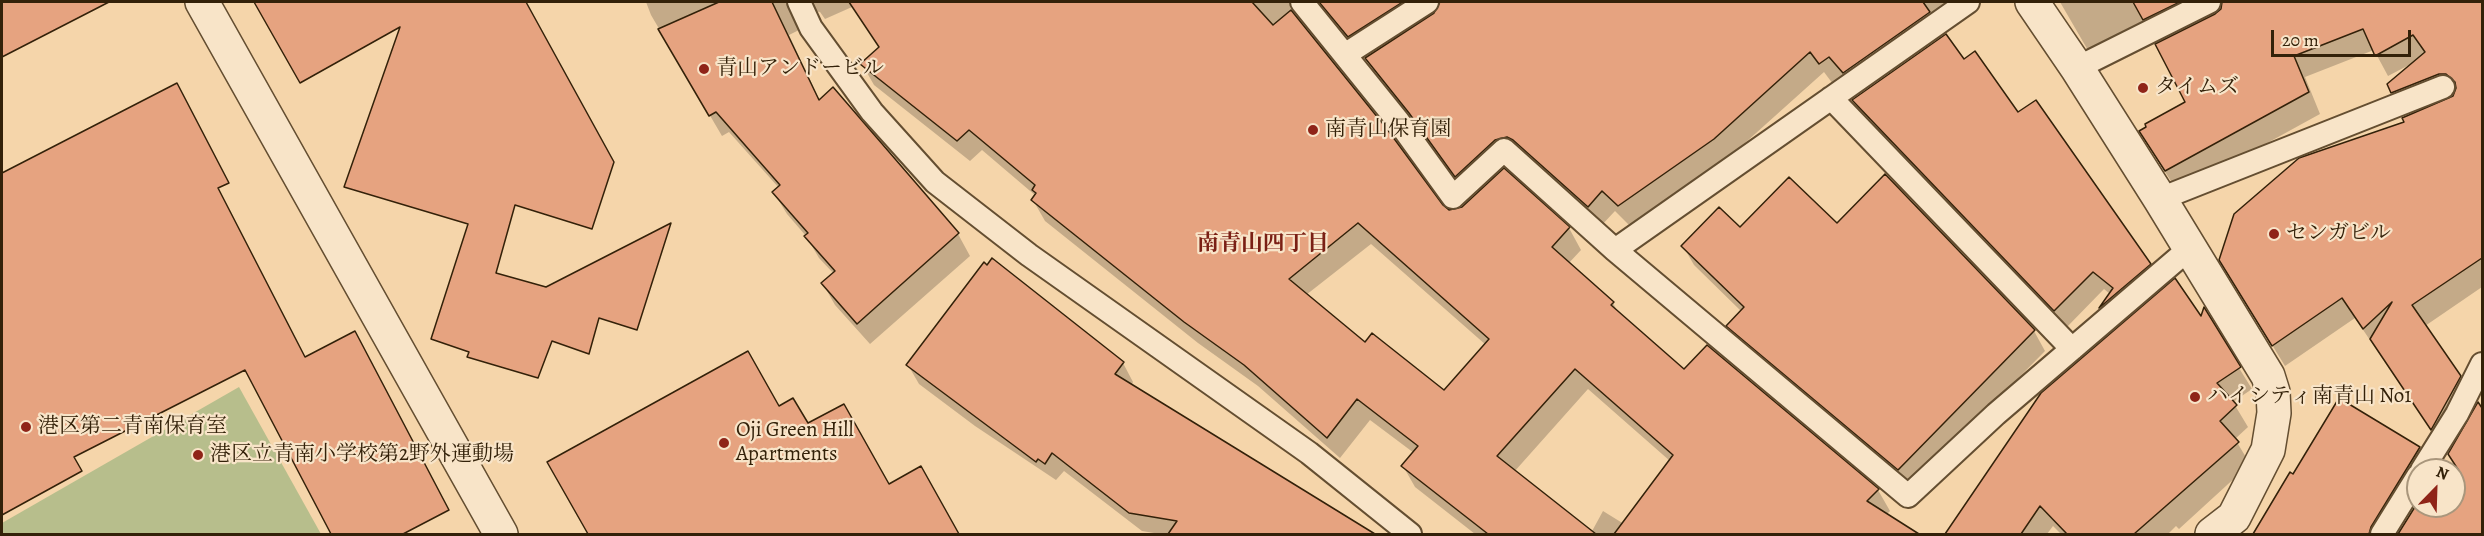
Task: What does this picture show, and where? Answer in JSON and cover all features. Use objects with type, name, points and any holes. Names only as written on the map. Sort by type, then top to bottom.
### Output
[{"type":"street","points":[[202,2],[495,532]]},
{"type":"street","points":[[2032,2],[2160,199],[2268,376],[2273,392],[2274,413],[2268,450],[2234,517],[2212,534]]},
{"type":"lane","points":[[799,2],[811,28],[872,112],[935,182],[1029,255],[1309,453],[1410,534]]},
{"type":"lane","points":[[1302,2],[1346,54],[1453,197],[1504,150],[1615,250],[1908,496],[1996,414],[2190,248]]},
{"type":"lane","points":[[1346,54],[1427,2]]},
{"type":"lane","points":[[1615,250],[1968,2]]},
{"type":"lane","points":[[2077,68],[2209,2]]},
{"type":"lane","points":[[2160,199],[2443,87]]},
{"type":"lane","points":[[1831,98],[2072,349]]},
{"type":"lane","points":[[2430,458],[2457,414],[2482,364]]},
{"type":"lane","points":[[2382,534],[2406,495]]},
{"type":"green space","name":"港区立青南小学校第2野外運動場","points":[[239,387],[321,534],[2,534],[2,523]]},
{"type":"building","points":[[2,2],[109,2],[2,57]]},
{"type":"building","points":[[254,2],[526,2],[614,162],[592,229],[515,205],[496,273],[546,287],[671,223],[637,330],[599,318],[589,354],[552,341],[538,378],[467,357],[469,352],[431,339],[468,224],[344,187],[400,27],[300,83]]},
{"type":"building","points":[[719,2],[772,2],[819,100],[833,87],[959,233],[857,324],[821,283],[835,271],[804,236],[808,233],[772,192],[780,185],[716,112],[709,116],[658,29]]},
{"type":"building","points":[[849,2],[1252,2],[1273,25],[1291,10],[1387,129],[1443,205],[1449,210],[1462,207],[1504,168],[1570,227],[1552,247],[1614,302],[1611,305],[1684,369],[1707,345],[1879,489],[1867,501],[1919,534],[1614,534],[1673,455],[1575,369],[1497,456],[1596,534],[1488,534],[1401,466],[1418,446],[1357,399],[1327,438],[1244,365],[1184,322],[1031,200],[1036,193],[1032,190],[1035,185],[969,130],[957,141],[860,64],[879,47]],"holes":[[[1358,223],[1489,339],[1444,390],[1372,333],[1365,342],[1289,279]]]},
{"type":"building","points":[[1319,2],[1403,2],[1348,37]]},
{"type":"building","points":[[1440,2],[1923,2],[1930,12],[1843,73],[1829,57],[1819,64],[1810,52],[1714,139],[1618,206],[1602,191],[1588,207],[1507,137],[1495,140],[1455,177],[1409,113],[1365,58],[1434,13]]},
{"type":"building","points":[[2133,2],[2180,2],[2143,20]]},
{"type":"building","points":[[2222,2],[2482,2],[2482,258],[2412,305],[2461,376],[2431,430],[2370,339],[2392,302],[2363,329],[2342,298],[2272,346],[2219,260],[2234,214],[2299,158],[2404,122],[2402,118],[2453,96],[2456,88],[2455,82],[2446,74],[2439,74],[2391,93],[2387,84],[2425,52],[2413,35],[2375,56],[2363,29],[2294,56],[2309,92],[2165,171],[2139,131],[2146,127],[2145,124],[2185,102],[2155,44],[2215,14],[2221,9]]},
{"type":"building","points":[[1946,34],[1964,59],[1975,51],[2018,112],[2036,100],[2151,264],[2099,308],[2113,288],[2093,272],[2054,311],[1852,100]]},
{"type":"building","points":[[177,83],[229,183],[218,188],[305,357],[355,331],[449,510],[403,534],[331,534],[245,370],[74,457],[82,471],[2,515],[2,173]]},
{"type":"building","points":[[1885,174],[2035,330],[1898,470],[1726,326],[1744,307],[1681,246],[1719,207],[1740,227],[1789,177],[1837,223]]},
{"type":"building","points":[[992,258],[1124,362],[1115,374],[1375,534],[1168,534],[1177,521],[1129,513],[1052,453],[1045,464],[1038,459],[1036,462],[906,365],[984,262],[987,265]]},
{"type":"building","points":[[2175,278],[2201,316],[2204,307],[2241,367],[2217,383],[2237,405],[2220,421],[2239,442],[2134,534],[2067,534],[2040,506],[2021,534],[1945,534],[2041,393]]},
{"type":"building","name":"Oji Green Hill Apartments","points":[[748,351],[779,406],[793,398],[808,423],[844,404],[889,484],[921,466],[959,534],[588,534],[547,462]]},
{"type":"building","points":[[2339,398],[2420,447],[2413,458],[2406,458],[2406,470],[2369,534],[2253,534],[2290,472],[2293,474]]},
{"type":"building","points":[[2478,402],[2482,408],[2482,534],[2398,534],[2408,518],[2466,518],[2466,458],[2451,458],[2448,454]]},
{"type":"place","name":"青山アンドービル","points":[[704,69]]},
{"type":"place","name":"タイムズ","points":[[2143,88]]},
{"type":"place","name":"南青山保育園","points":[[1313,130]]},
{"type":"place","name":"センガビル","points":[[2274,234]]},
{"type":"place","name":"ハイシティ南青山 No1","points":[[2195,397]]},
{"type":"place","name":"港区第二青南保育室","points":[[26,427]]},
{"type":"place","name":"Oji Green Hill Apartments","points":[[724,443]]},
{"type":"place","name":"港区立青南小学校第2野外運動場","points":[[198,455]]},
{"type":"district","name":"南青山四丁目","points":[[1263,245]]}]
